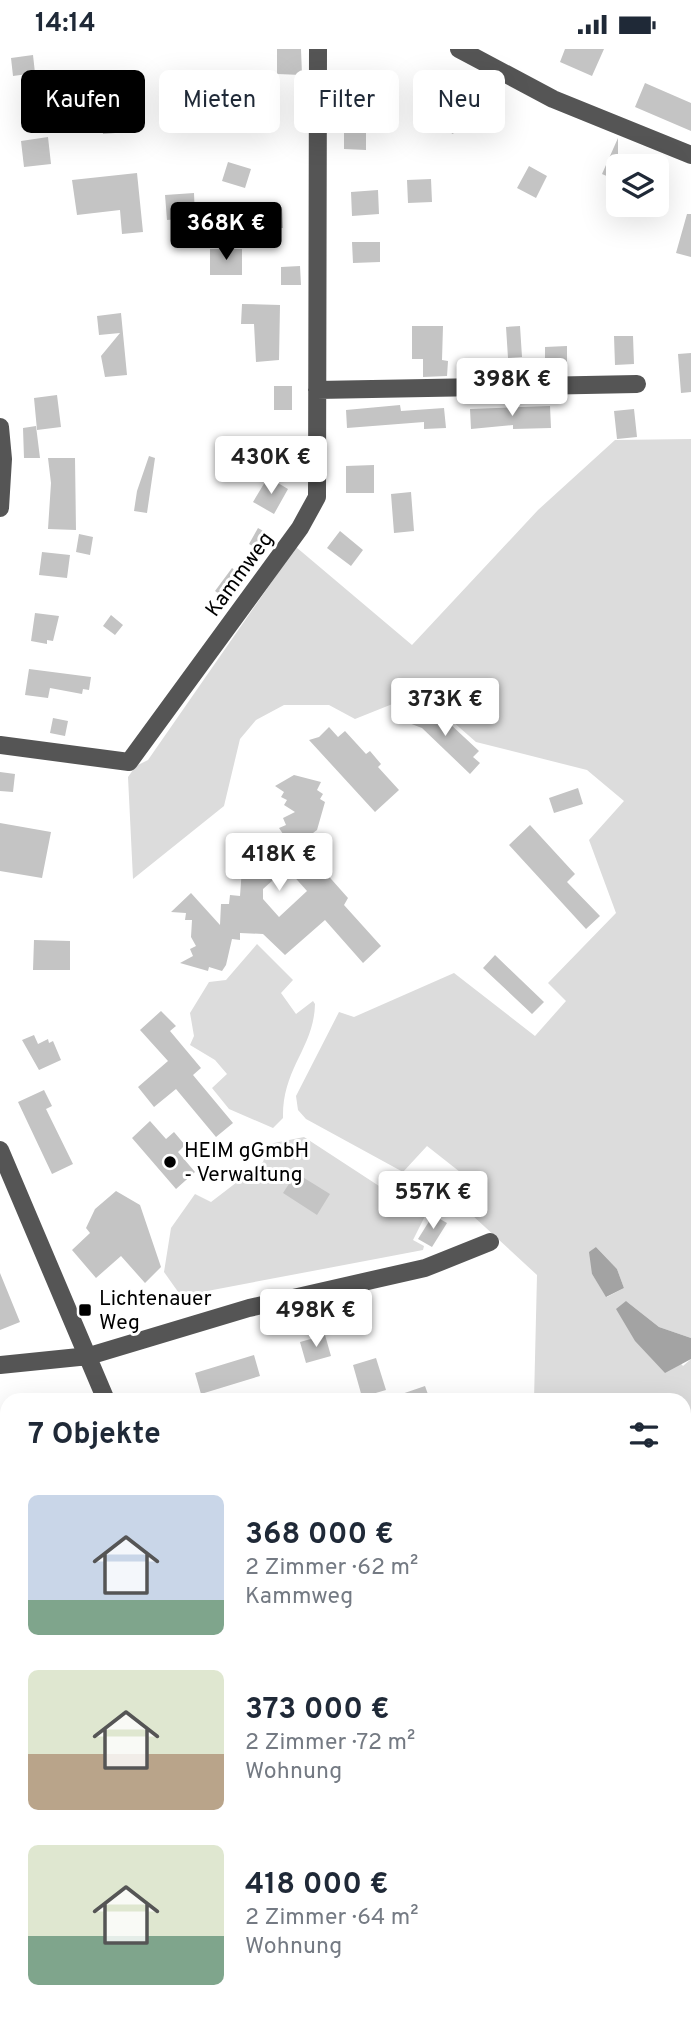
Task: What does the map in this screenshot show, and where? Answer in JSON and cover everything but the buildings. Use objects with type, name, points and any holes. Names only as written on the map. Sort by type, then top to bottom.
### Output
[{"type":"street","name":"Kammweg","points":[[0,745],[129,762],[300,528],[317,496],[318,49]]},
{"type":"street","points":[[459,49],[553,99],[691,155]]},
{"type":"street","points":[[317,390],[636,384]]},
{"type":"street","points":[[0,427],[3,459],[0,508]]},
{"type":"street","points":[[0,1150],[103,1393]]},
{"type":"street","points":[[0,1365],[89,1356],[249,1308],[425,1268],[489,1242]]},
{"type":"shaded area","points":[[691,439],[691,1338],[659,1327],[626,1301],[683,1366],[691,1359],[691,1393],[534,1393],[537,1275],[460,1204],[474,1183],[427,1146],[403,1172],[306,1119],[298,1110],[296,1096],[339,1012],[354,1017],[454,973],[535,1036],[566,1001],[548,983],[616,913],[589,840],[624,801],[587,770],[476,742],[420,693],[355,719],[329,705],[284,705],[256,720],[240,739],[224,806],[133,879],[128,777],[136,766],[148,760],[296,547],[412,645],[538,510],[615,440]],"holes":[[[596,1247],[617,1269],[624,1288],[607,1297],[592,1274]]]},
{"type":"shaded area","points":[[257,944],[293,980],[281,993],[296,1014],[313,1001],[315,1004],[309,1033],[287,1085],[283,1118],[273,1128],[229,1109],[212,1088],[227,1074],[215,1060],[190,1045],[194,1036],[190,1013],[209,982],[226,980]]},
{"type":"shaded area","points":[[304,1137],[425,1216],[413,1240],[424,1246],[423,1250],[181,1296],[164,1272],[171,1228],[195,1194],[211,1202],[263,1162],[269,1144]]},
{"type":"shaded area","points":[[596,1247],[617,1269],[624,1288],[606,1297],[592,1274],[589,1252]]},
{"type":"shaded area","points":[[626,1301],[659,1327],[691,1338],[691,1359],[665,1373],[635,1341],[616,1309]]},
{"type":"place","name":"HEIM gGmbH - Verwaltung","points":[[170,1162]]},
{"type":"place","name":"Lichtenauer Weg","points":[[85,1310]]}]
